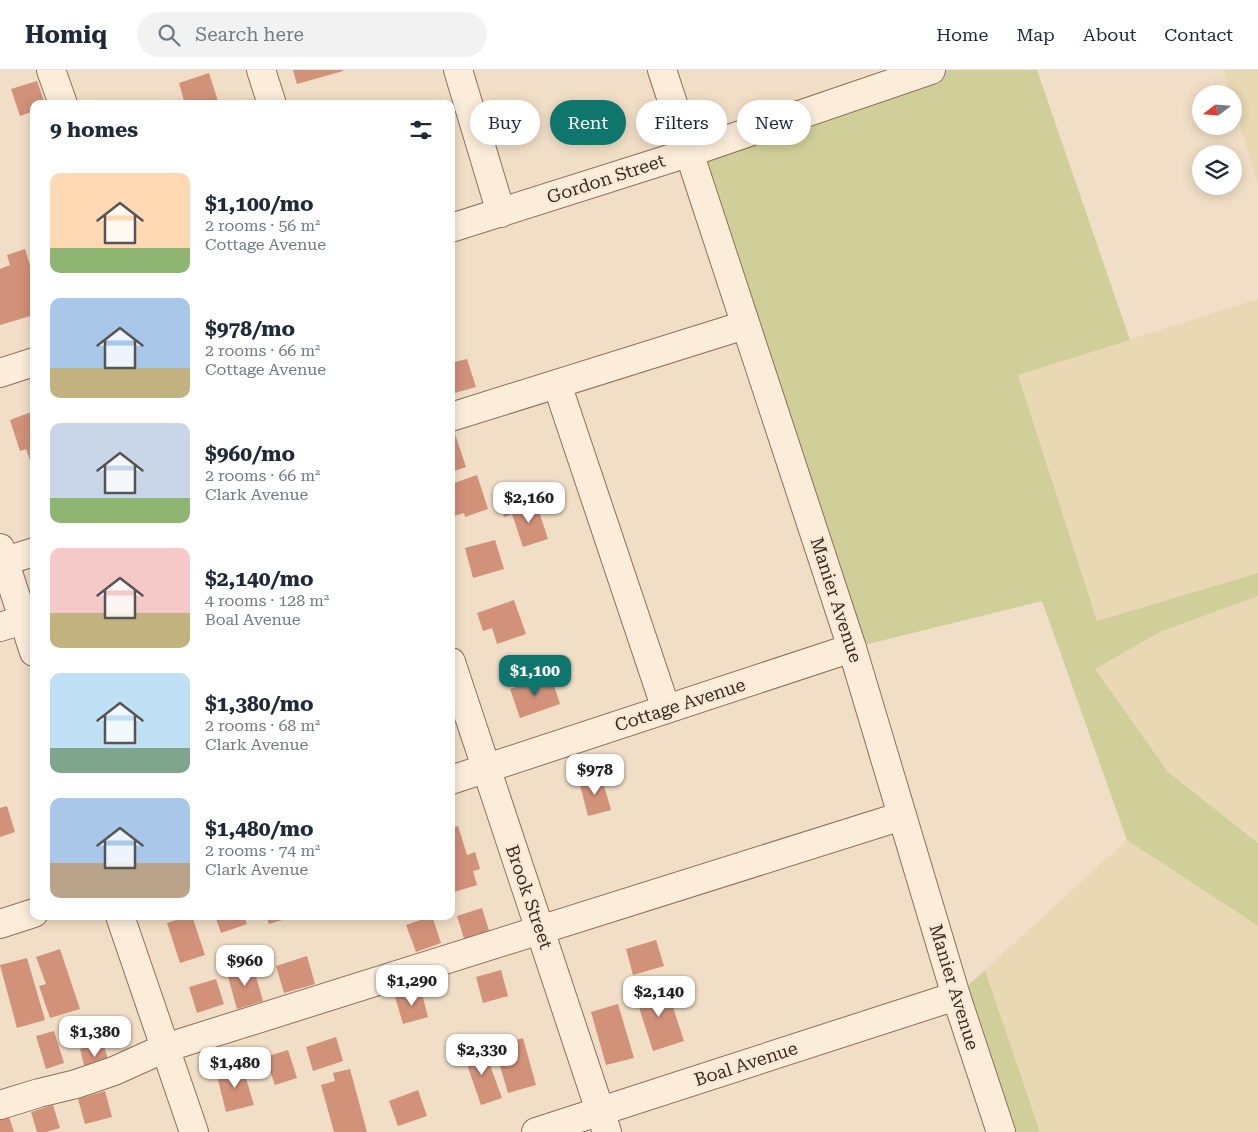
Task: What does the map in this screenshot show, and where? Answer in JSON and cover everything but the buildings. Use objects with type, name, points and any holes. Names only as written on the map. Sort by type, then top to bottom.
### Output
[{"type":"street","points":[[51,70],[62,100]]},
{"type":"street","points":[[261,70],[271,100]]},
{"type":"street","points":[[458,70],[501,213]]},
{"type":"street","name":"Manier Avenue","points":[[662,70],[852,648],[956,996],[1001,1132]]},
{"type":"street","name":"Gordon Street","points":[[455,227],[688,153],[858,81],[931,70]]},
{"type":"street","points":[[455,416],[745,325]]},
{"type":"street","points":[[0,373],[30,363]]},
{"type":"street","points":[[557,384],[666,709]]},
{"type":"street","points":[[30,552],[2,554],[12,623],[30,647]]},
{"type":"street","name":"Cottage Avenue","points":[[455,779],[852,648]]},
{"type":"street","name":"Brook Street","points":[[455,674],[604,1122]]},
{"type":"street","points":[[0,1105],[76,1084],[114,1071],[165,1048],[902,816]]},
{"type":"street","points":[[0,924],[30,914]]},
{"type":"street","points":[[121,920],[194,1132]]},
{"type":"street","name":"Boal Avenue","points":[[536,1132],[604,1122],[956,996]]},
{"type":"shaded area","points":[[931,70],[1037,70],[1130,340],[1018,375],[1097,621],[1258,573],[1258,596],[1160,632],[1095,669],[1168,772],[1258,843],[1258,926],[1127,840],[1042,601],[852,648],[688,153],[711,145],[727,145],[727,140],[737,136],[737,145],[811,145],[811,111]]},
{"type":"shaded area","points":[[1223,70],[1258,70],[1258,185],[1242,132],[1242,85],[1227,85]]},
{"type":"shaded area","points":[[1258,299],[1258,573],[1097,621],[1018,375]]},
{"type":"shaded area","points":[[1258,596],[1258,843],[1168,772],[1095,669],[1160,632]]},
{"type":"shaded area","points":[[1127,840],[1258,926],[1258,1132],[1040,1132],[985,970]]},
{"type":"shaded area","points":[[985,970],[1040,1132],[1001,1132],[956,996]]}]
